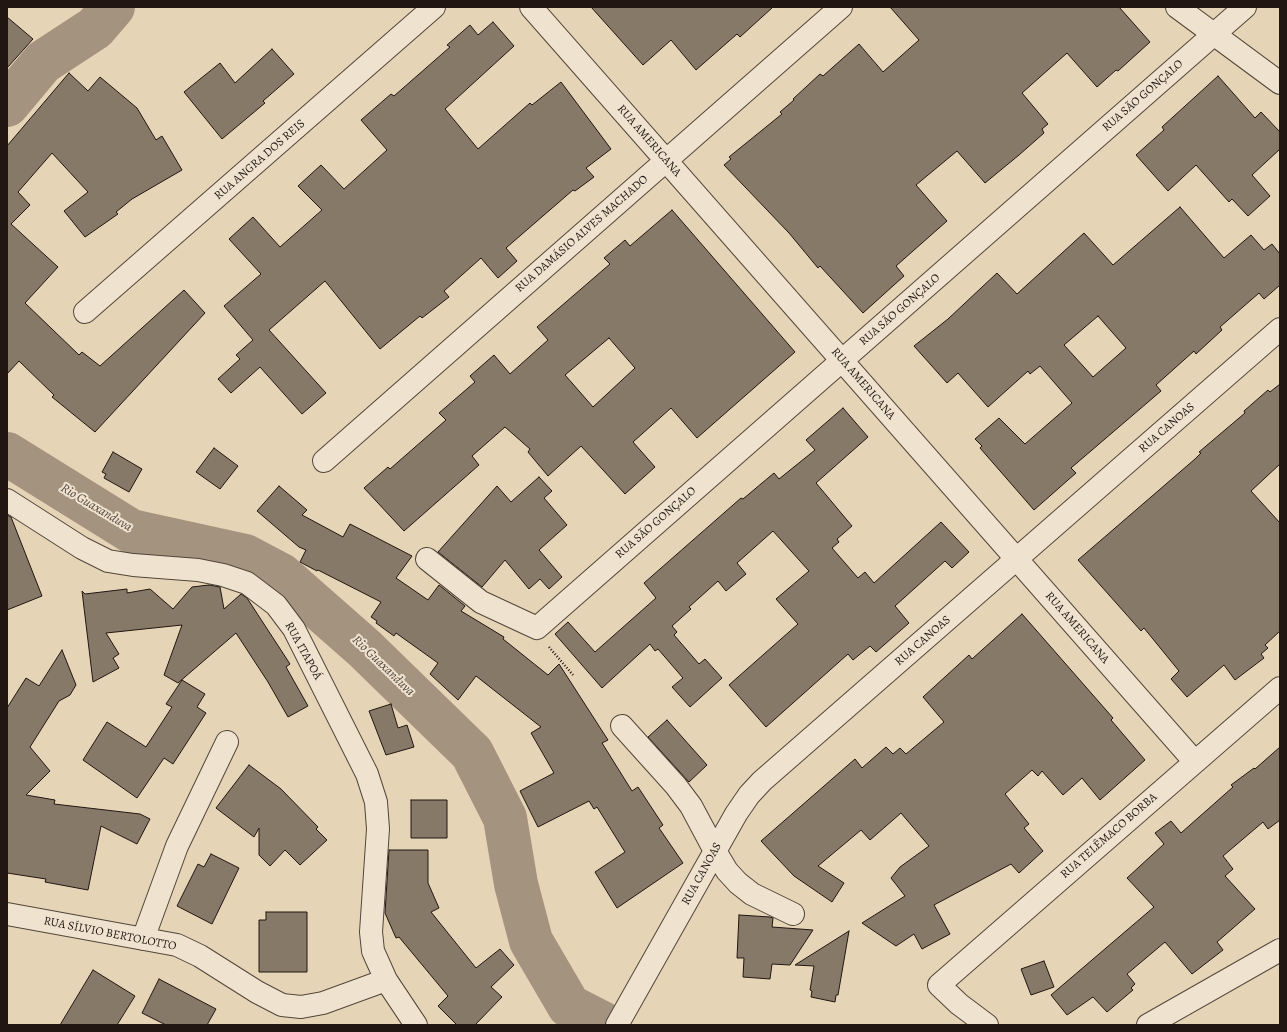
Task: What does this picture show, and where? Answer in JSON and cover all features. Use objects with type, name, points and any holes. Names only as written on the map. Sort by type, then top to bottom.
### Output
[{"type":"street","name":"RUA ANGRA DOS REIS","points":[[85,312],[434,7]]},
{"type":"street","name":"RUA AMERICANA","points":[[531,7],[1195,762]]},
{"type":"street","name":"RUA DAMÁSIO ALVES MACHADO","points":[[324,461],[841,7]]},
{"type":"street","points":[[1177,7],[1280,83]]},
{"type":"street","name":"RUA SÃO GONÇALO","points":[[536,628],[1244,7]]},
{"type":"street","name":"RUA CANOAS","points":[[617,1025],[736,814],[762,781],[1280,329]]},
{"type":"street","name":"RUA ITAPOÁ","points":[[7,500],[82,548],[108,561],[133,565],[198,570],[223,575],[247,583],[276,604],[294,629],[367,774],[376,802],[377,861],[371,932],[373,951],[386,980],[416,1025]]},
{"type":"street","points":[[427,559],[481,602],[536,628]]},
{"type":"street","name":"RUA TELÊMACO BORBA","points":[[987,1025],[959,1004],[939,985],[1280,688]]},
{"type":"street","points":[[622,726],[676,786],[691,806],[727,871],[738,883],[752,894],[793,914]]},
{"type":"street","points":[[143,939],[177,846],[227,742]]},
{"type":"street","name":"RUA SÍLVIO BERTOLOTTO","points":[[7,914],[177,945],[200,956],[257,992],[282,1005],[302,1006],[323,1003],[386,980]]},
{"type":"street","points":[[1148,1025],[1280,950]]},
{"type":"path","points":[[536,628],[547,644],[573,675]]},
{"type":"building","points":[[591,7],[773,7],[740,37],[737,34],[696,70],[671,40],[643,65]]},
{"type":"building","points":[[890,7],[1119,7],[1150,42],[1118,71],[1116,70],[1097,87],[1067,53],[1022,93],[1048,124],[1042,129],[1044,133],[985,183],[957,151],[916,185],[947,221],[896,266],[904,276],[863,313],[820,266],[818,268],[789,233],[724,165],[731,159],[729,157],[782,114],[780,112],[820,74],[823,76],[859,44],[883,72],[919,40]]},
{"type":"building","points":[[7,17],[33,39],[7,68]]},
{"type":"building","points":[[493,22],[514,46],[445,109],[478,149],[530,103],[532,105],[561,82],[611,149],[586,168],[594,177],[575,191],[573,190],[506,248],[517,261],[498,278],[481,258],[444,291],[449,297],[422,318],[420,316],[380,349],[325,281],[269,330],[326,393],[302,414],[260,367],[231,393],[218,379],[240,359],[236,355],[253,340],[224,306],[261,274],[229,239],[253,217],[280,247],[322,210],[298,186],[321,165],[344,189],[387,150],[361,120],[391,94],[394,96],[450,47],[447,45],[470,25],[478,35]]},
{"type":"building","points":[[272,49],[294,74],[263,101],[265,103],[222,139],[184,92],[220,63],[235,83]]},
{"type":"building","points":[[69,73],[88,91],[100,77],[137,108],[156,140],[162,136],[182,170],[132,199],[116,212],[118,214],[85,237],[64,211],[88,192],[52,153],[18,192],[30,205],[11,224],[58,267],[25,303],[79,355],[82,352],[100,366],[184,290],[205,313],[95,432],[52,397],[54,395],[19,361],[7,374],[7,146]]},
{"type":"building","points":[[1218,76],[1255,118],[1261,112],[1280,132],[1280,149],[1252,175],[1270,196],[1248,216],[1232,199],[1229,202],[1196,165],[1168,191],[1136,155],[1164,130],[1162,127]]},
{"type":"building","points":[[1180,207],[1224,258],[1251,235],[1264,250],[1272,244],[1280,254],[1280,285],[1264,299],[1259,293],[1220,327],[1222,330],[1196,354],[1194,351],[1156,385],[1161,391],[1071,468],[1076,473],[1034,510],[980,448],[982,446],[975,439],[999,418],[1025,444],[1072,403],[1040,366],[1030,374],[1028,371],[988,407],[958,373],[947,383],[914,346],[948,319],[997,273],[1017,294],[1084,233],[1113,265]],"holes":[[[1098,316],[1126,348],[1093,377],[1064,345]]]},
{"type":"building","points":[[672,210],[795,352],[697,438],[671,408],[633,442],[655,467],[625,494],[581,446],[548,476],[528,452],[530,449],[505,427],[472,456],[479,465],[404,531],[364,488],[388,467],[390,469],[446,420],[439,413],[475,382],[470,376],[494,355],[510,374],[548,340],[537,327],[610,264],[604,258],[625,240],[630,246]],"holes":[[[609,338],[635,368],[593,407],[565,375]]]},
{"type":"building","points":[[1280,384],[1280,464],[1251,491],[1280,523],[1280,631],[1265,645],[1268,648],[1261,654],[1264,658],[1235,680],[1224,665],[1187,697],[1171,679],[1179,671],[1144,628],[1141,631],[1078,560],[1195,459],[1201,453],[1199,452],[1245,413],[1244,411],[1268,390],[1270,392]]},
{"type":"building","points":[[843,408],[868,437],[816,483],[852,526],[837,539],[839,542],[832,548],[858,578],[865,572],[874,583],[941,522],[969,552],[952,568],[945,561],[895,606],[909,623],[876,652],[870,646],[853,660],[848,654],[766,727],[729,685],[798,624],[776,599],[809,571],[773,531],[737,563],[746,574],[726,591],[718,581],[689,607],[691,609],[672,626],[677,632],[674,635],[699,664],[705,659],[722,678],[690,707],[672,687],[683,678],[658,649],[655,651],[650,644],[602,688],[555,634],[568,622],[595,652],[656,598],[644,583],[741,498],[743,499],[774,473],[779,479],[815,450],[806,440]]},
{"type":"building","points":[[214,448],[238,466],[220,489],[196,472]]},
{"type":"building","points":[[113,452],[142,469],[129,492],[104,478],[106,474],[102,472]]},
{"type":"building","points":[[539,477],[552,491],[544,498],[567,525],[539,550],[562,577],[549,589],[540,579],[529,589],[505,560],[482,587],[438,552],[497,486],[511,502]]},
{"type":"building","points":[[279,486],[307,510],[302,515],[343,537],[350,524],[412,556],[396,578],[428,600],[439,585],[465,606],[461,611],[504,637],[503,639],[548,675],[559,664],[608,740],[602,743],[632,791],[638,787],[663,825],[659,828],[683,863],[617,908],[595,872],[625,852],[597,807],[594,809],[589,801],[538,827],[520,791],[554,773],[531,733],[541,727],[476,676],[458,700],[430,674],[438,663],[396,633],[394,636],[376,623],[377,621],[371,617],[381,602],[300,562],[306,550],[299,547],[257,511]]},
{"type":"building","points":[[7,515],[11,517],[42,596],[7,610]]},
{"type":"building","points":[[209,585],[220,587],[224,609],[241,594],[247,598],[290,664],[286,667],[308,706],[288,717],[268,682],[236,633],[178,683],[164,675],[182,625],[106,633],[119,654],[113,658],[119,668],[93,682],[82,591],[85,594],[127,589],[127,593],[150,589],[173,609],[192,587]]},
{"type":"building","points":[[1022,614],[1113,718],[1111,720],[1145,760],[1100,800],[1082,778],[1063,795],[1042,771],[1038,776],[1032,770],[1005,794],[1029,824],[1024,828],[1043,851],[1019,873],[1011,864],[934,905],[950,934],[922,949],[914,934],[896,946],[862,923],[905,896],[891,878],[900,867],[929,846],[901,813],[870,840],[861,830],[818,866],[844,883],[832,902],[794,876],[761,841],[855,759],[862,768],[886,747],[893,754],[900,748],[906,754],[944,722],[923,697],[969,655],[972,659]]},
{"type":"building","points":[[62,650],[76,685],[70,695],[59,701],[30,747],[50,771],[26,795],[55,800],[54,804],[140,814],[150,819],[137,844],[101,826],[88,890],[45,882],[46,879],[7,873],[7,708],[26,678],[39,686]]},
{"type":"building","points":[[182,680],[205,694],[197,707],[206,713],[173,764],[164,758],[137,798],[83,760],[107,722],[146,747],[172,707],[166,704]]},
{"type":"building","points":[[391,704],[398,728],[407,725],[414,747],[386,755],[369,711]]},
{"type":"building","points":[[667,720],[707,765],[689,782],[648,737]]},
{"type":"building","points":[[1280,747],[1280,820],[1268,829],[1263,822],[1223,856],[1233,869],[1225,876],[1255,909],[1217,942],[1223,950],[1192,974],[1165,942],[1127,974],[1135,984],[1131,988],[1133,990],[1107,1012],[1093,997],[1067,1015],[1051,995],[1154,907],[1127,878],[1164,844],[1155,833],[1171,821],[1181,833],[1233,787],[1231,785],[1254,768],[1255,769]]},
{"type":"building","points":[[249,765],[281,789],[318,827],[316,829],[327,840],[300,865],[285,850],[270,866],[259,855],[259,828],[254,837],[216,808]]},
{"type":"building","points":[[411,800],[447,800],[447,838],[411,838]]},
{"type":"building","points":[[389,850],[428,850],[428,883],[439,908],[431,912],[476,968],[500,949],[514,965],[491,987],[502,997],[475,1025],[457,1025],[438,1006],[448,996],[399,937],[396,938],[385,913]]},
{"type":"building","points":[[211,854],[239,868],[212,924],[177,906],[198,864],[204,867]]},
{"type":"building","points":[[266,912],[307,912],[307,972],[259,972],[259,920],[266,920]]},
{"type":"building","points":[[739,915],[773,918],[772,927],[813,930],[790,965],[772,964],[770,979],[743,977],[744,958],[737,958]]},
{"type":"building","points":[[849,931],[838,995],[836,995],[835,1002],[811,997],[812,991],[810,990],[814,966],[795,965]]},
{"type":"building","points":[[1044,961],[1054,987],[1031,995],[1021,969]]},
{"type":"building","points":[[93,970],[135,996],[117,1025],[60,1025]]},
{"type":"building","points":[[159,979],[216,1009],[207,1025],[166,1025],[142,1013]]},
{"type":"waterway","name":"Rio Guaxanduva","points":[[7,105],[43,62],[95,28],[113,7]]},
{"type":"waterway","name":"Rio Guaxanduva","points":[[7,454],[131,531],[245,556],[281,575],[364,648],[472,753],[505,818],[516,884],[531,941],[569,1006],[606,1025]]}]
